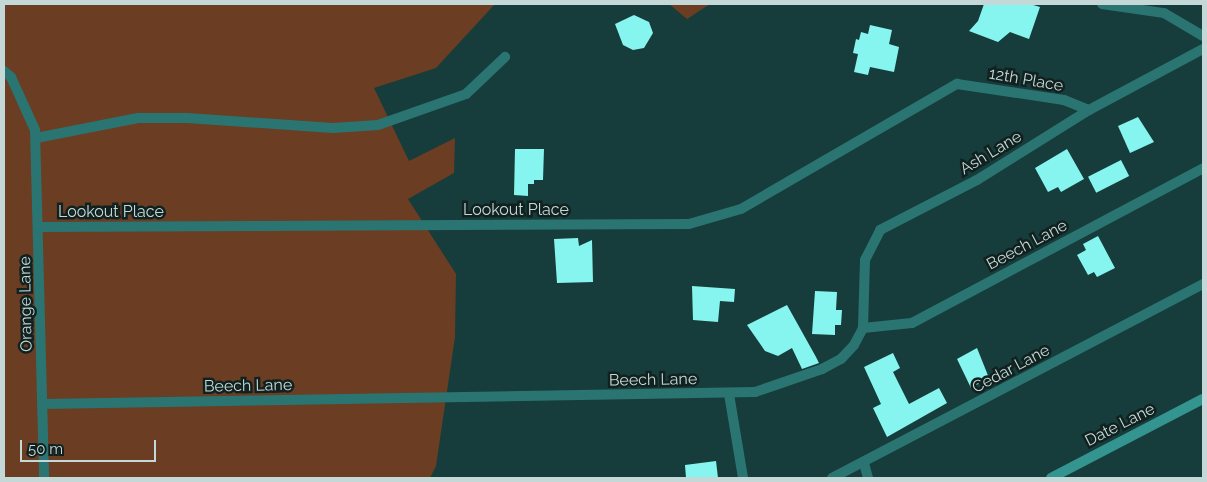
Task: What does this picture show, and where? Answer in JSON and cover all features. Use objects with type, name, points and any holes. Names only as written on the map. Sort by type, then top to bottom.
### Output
[{"type":"street","points":[[1102,4],[1164,13],[1203,36]]},
{"type":"street","name":"Ash Lane","points":[[863,328],[866,260],[880,230],[977,180],[1089,110],[1203,49]]},
{"type":"street","points":[[4,71],[11,77],[36,134],[138,118],[188,118],[333,128],[378,126],[466,94],[505,58]]},
{"type":"street","name":"12th Place","points":[[957,84],[1064,100],[1089,110]]},
{"type":"street","name":"Lookout Place","points":[[39,227],[689,224],[741,209],[957,84]]},
{"type":"street","name":"Orange Lane","points":[[36,134],[44,478]]},
{"type":"street","name":"Beech Lane","points":[[42,404],[729,394],[754,392],[822,369],[840,359],[854,345],[863,328],[912,323],[1203,168]]},
{"type":"street","name":"Cedar Lane","points":[[832,478],[864,464],[1203,284]]},
{"type":"street","points":[[729,394],[743,478]]},
{"type":"street","name":"Date Lane","points":[[1051,478],[1203,399]]},
{"type":"street","points":[[864,464],[868,478]]},
{"type":"shaded area","points":[[4,4],[495,4],[436,68],[374,88],[409,161],[455,138],[454,173],[408,199],[456,274],[455,337],[436,466],[430,478],[4,478]]},
{"type":"shaded area","points":[[669,4],[710,4],[687,19]]},
{"type":"building","points":[[984,4],[1030,4],[1040,7],[1029,39],[1010,32],[998,42],[969,31],[978,21]]},
{"type":"building","points":[[634,15],[649,22],[653,33],[644,48],[633,50],[623,45],[615,24]]},
{"type":"building","points":[[870,25],[892,30],[889,44],[899,47],[894,72],[870,67],[868,75],[854,72],[858,54],[853,53],[856,39],[859,40],[861,32],[868,34]]},
{"type":"building","points":[[1138,117],[1154,142],[1130,153],[1118,126]]},
{"type":"building","points":[[515,149],[544,149],[543,180],[534,180],[534,184],[528,184],[528,196],[514,195]]},
{"type":"building","points":[[1067,149],[1084,179],[1061,192],[1058,187],[1048,192],[1035,168]]},
{"type":"building","points":[[1121,160],[1129,176],[1096,193],[1088,177]]},
{"type":"building","points":[[1098,236],[1115,268],[1097,277],[1094,272],[1088,275],[1077,255],[1086,250],[1083,244]]},
{"type":"building","points":[[578,238],[579,246],[592,240],[593,282],[557,283],[554,239]]},
{"type":"building","points":[[692,286],[735,289],[734,302],[720,301],[718,322],[693,320]]},
{"type":"building","points":[[815,291],[837,292],[836,310],[842,310],[841,325],[835,325],[835,335],[812,334]]},
{"type":"building","points":[[787,305],[819,363],[802,369],[792,348],[778,356],[765,351],[747,325]]},
{"type":"building","points":[[977,348],[989,378],[971,388],[957,359]]},
{"type":"building","points":[[893,353],[900,368],[893,372],[909,404],[939,388],[947,403],[887,437],[873,408],[881,404],[864,367]]},
{"type":"building","points":[[716,461],[718,478],[686,478],[685,465]]}]
